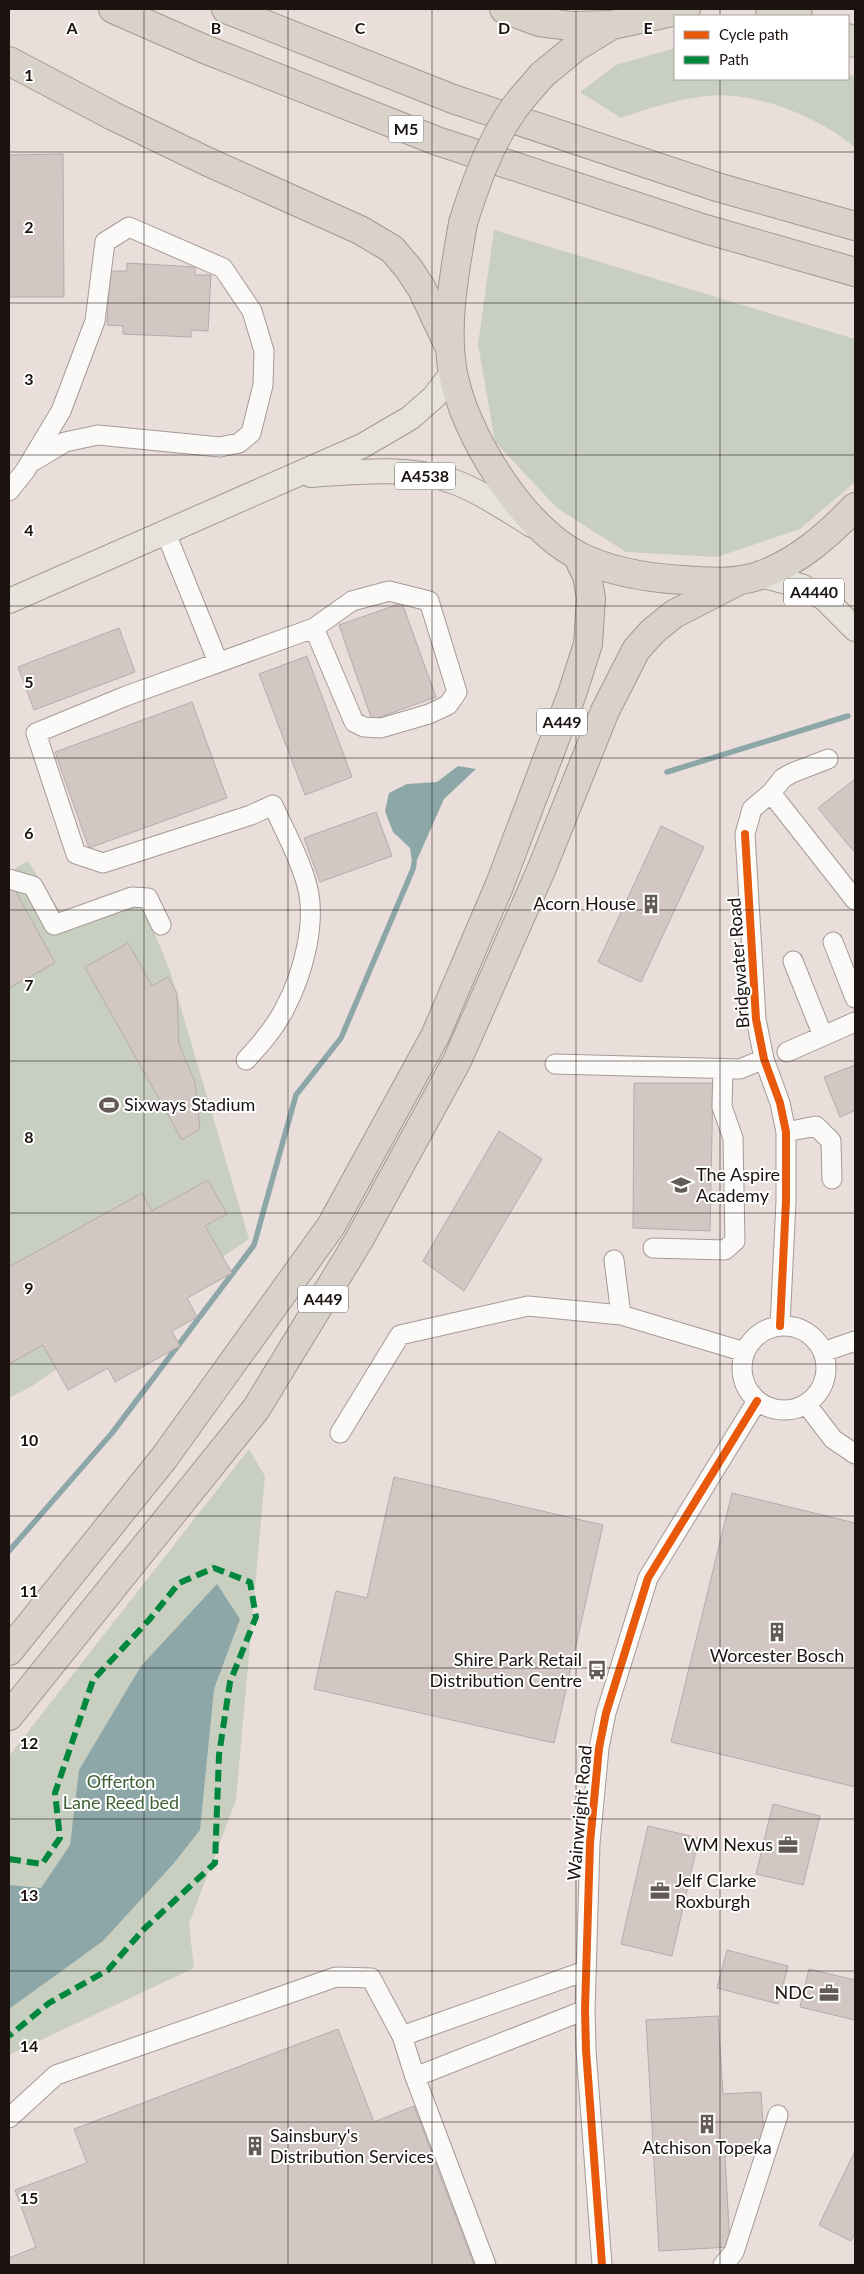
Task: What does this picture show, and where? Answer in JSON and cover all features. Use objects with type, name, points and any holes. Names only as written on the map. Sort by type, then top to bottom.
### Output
[{"type":"highway","name":"M5","points":[[113,9],[202,48],[437,141],[705,229],[855,272]]},
{"type":"highway","points":[[226,9],[453,99],[717,187],[855,226]]},
{"type":"highway","points":[[504,9],[539,22],[571,26],[686,9]]},
{"type":"highway","points":[[770,9],[794,15]]},
{"type":"highway","points":[[451,361],[455,268],[463,223],[477,179],[494,143],[514,108],[542,75],[576,47],[624,18]]},
{"type":"highway","points":[[9,61],[114,116],[206,161],[360,230],[392,250],[409,269],[422,289],[451,361],[467,420],[480,446],[507,488],[543,531],[577,555],[620,571],[648,577],[701,581],[751,578],[803,553],[835,528],[855,507]]},
{"type":"highway","name":"A449","points":[[9,1651],[164,1458],[331,1226],[435,1036],[500,884],[572,694],[588,644],[591,598],[587,576],[577,555]]},
{"type":"highway","name":"A449","points":[[9,1716],[256,1409],[360,1240],[457,1061],[542,868],[605,711],[636,650],[652,632],[674,614],[751,578]]},
{"type":"main road","name":"A4538","points":[[9,601],[362,446],[410,418],[434,397],[451,361]]},
{"type":"main road","name":"A4538","points":[[294,476],[363,472],[411,473],[452,481],[480,494],[543,531]]},
{"type":"main road","name":"A4440","points":[[751,578],[801,586],[824,598],[855,628]]},
{"type":"street","points":[[9,491],[30,463],[61,411],[95,321],[105,242],[129,227],[223,268],[252,311],[264,351],[263,385],[251,433],[239,443],[220,447],[98,435],[65,442],[30,463]]},
{"type":"street","points":[[165,531],[218,662]]},
{"type":"street","points":[[246,1060],[267,1036],[285,1008],[299,976],[307,947],[310,919],[306,882],[273,805],[251,815],[103,863],[76,854],[36,733],[126,696],[314,628],[352,601],[389,591],[430,601],[457,692],[448,705],[429,714],[381,728],[364,727],[354,722],[314,628]]},
{"type":"street","name":"Bridgwater Road","points":[[780,1326],[786,1201],[786,1132],[780,1103],[764,1059],[756,1019],[745,834],[752,809],[771,793],[783,778],[828,759]]},
{"type":"street","points":[[771,793],[855,900]]},
{"type":"street","points":[[9,879],[33,886],[54,925],[132,897],[148,898],[161,924]]},
{"type":"street","points":[[832,942],[855,998]]},
{"type":"street","points":[[793,961],[823,1036]]},
{"type":"street","points":[[787,1052],[855,1022]]},
{"type":"street","points":[[555,1064],[740,1069],[764,1059]]},
{"type":"street","points":[[652,1248],[725,1250],[734,1241],[733,1138],[722,1107],[723,1069]]},
{"type":"street","points":[[786,1132],[816,1126],[831,1141],[832,1179]]},
{"type":"street","points":[[614,1260],[621,1315]]},
{"type":"street","points":[[340,1433],[400,1335],[528,1306],[621,1315],[745,1352]]},
{"type":"street","points":[[780,1326],[794,1327],[806,1332],[816,1340],[823,1352],[826,1364],[826,1377],[822,1389],[806,1405],[792,1410],[780,1411],[768,1408],[757,1401],[748,1391],[743,1378],[742,1365],[745,1352],[759,1334],[780,1326]]},
{"type":"street","points":[[823,1352],[855,1341]]},
{"type":"street","name":"Wainwright Road","points":[[602,2265],[586,2050],[585,2010],[591,1834],[599,1748],[606,1713],[648,1578],[757,1401]]},
{"type":"street","points":[[806,1405],[833,1439],[855,1454]]},
{"type":"street","points":[[402,2036],[585,1971]]},
{"type":"street","points":[[9,2118],[56,2075],[336,1977],[371,1978],[402,2036],[415,2077],[486,2265]]},
{"type":"street","points":[[415,2077],[585,2010]]},
{"type":"street","points":[[723,2265],[734,2252],[778,2115]]},
{"type":"green space","points":[[674,48],[674,80],[849,80],[849,74],[855,77],[855,148],[824,126],[806,117],[786,108],[745,97],[725,95],[696,97],[663,104],[621,118],[580,92],[616,65]]},
{"type":"green space","points":[[494,230],[855,339],[854,483],[800,529],[717,557],[626,552],[557,508],[495,442],[478,344]]},
{"type":"green space","name":"Sixways Stadium","points":[[28,861],[72,930],[142,902],[170,971],[249,1239],[29,1388],[9,1398],[9,872]]},
{"type":"green space","name":"Offerton Lane Reed bed","points":[[249,1449],[265,1476],[236,1800],[189,1924],[194,1968],[9,2055],[9,1756]]},
{"type":"water","points":[[458,766],[476,769],[444,799],[413,869],[410,848],[393,832],[385,811],[389,793],[407,784],[437,782]]},
{"type":"water","points":[[217,1584],[240,1619],[214,1689],[200,1830],[174,1863],[103,1941],[9,2009],[9,1885],[41,1888],[70,1845],[79,1770],[141,1666]]},
{"type":"building","points":[[63,154],[64,297],[9,297],[9,155]]},
{"type":"building","points":[[127,263],[195,267],[195,275],[211,275],[208,331],[191,330],[191,337],[123,334],[123,326],[107,325],[110,271],[127,271]]},
{"type":"building","points":[[402,603],[436,697],[372,720],[339,625]]},
{"type":"building","points":[[119,628],[135,672],[34,710],[18,667]]},
{"type":"building","points":[[307,656],[352,777],[305,795],[259,674]]},
{"type":"building","points":[[192,702],[227,798],[89,848],[55,752]]},
{"type":"building","points":[[855,779],[855,853],[818,808]]},
{"type":"building","points":[[376,812],[392,856],[320,882],[304,838]]},
{"type":"building","name":"Acorn House","points":[[661,826],[704,847],[641,982],[598,962]]},
{"type":"building","points":[[9,879],[55,963],[9,988]]},
{"type":"building","points":[[128,943],[152,986],[168,977],[177,993],[179,1044],[195,1082],[200,1129],[182,1140],[85,967]]},
{"type":"building","points":[[855,1065],[855,1114],[854,1111],[840,1117],[824,1077]]},
{"type":"building","points":[[634,1083],[713,1083],[710,1231],[633,1228]]},
{"type":"building","points":[[499,1131],[542,1159],[464,1291],[423,1261]]},
{"type":"building","points":[[208,1180],[227,1214],[205,1226],[232,1273],[187,1298],[197,1317],[172,1331],[180,1346],[115,1382],[108,1368],[68,1390],[43,1345],[9,1364],[9,1267],[142,1193],[152,1211]]},
{"type":"building","points":[[394,1477],[603,1525],[554,1743],[314,1689],[336,1591],[367,1598]]},
{"type":"building","name":"Worcester Bosch","points":[[732,1493],[855,1523],[855,1787],[671,1742]]},
{"type":"building","name":"WM Nexus","points":[[773,1804],[820,1816],[803,1885],[756,1874]]},
{"type":"building","name":"Jelf Clarke Roxburgh","points":[[648,1826],[699,1838],[672,1956],[621,1944]]},
{"type":"building","points":[[727,1950],[788,1966],[778,2004],[717,1988]]},
{"type":"building","name":"NDC","points":[[809,1969],[855,1980],[855,2020],[800,2007]]},
{"type":"building","name":"Atchison Topeka","points":[[718,2016],[723,2094],[761,2092],[765,2154],[725,2156],[730,2247],[659,2251],[646,2020]]},
{"type":"building","name":"Sainsbury's Distribution Services","points":[[338,2029],[374,2122],[414,2106],[474,2265],[9,2265],[9,2258],[36,2247],[15,2190],[87,2163],[74,2129]]},
{"type":"building","points":[[855,2151],[855,2233],[851,2241],[819,2225]]},
{"type":"waterway","points":[[667,772],[848,716]]},
{"type":"waterway","points":[[9,1551],[112,1433],[254,1245],[296,1095],[341,1038],[414,863]]},
{"type":"marked path","points":[[9,1859],[42,1864],[60,1838],[55,1793],[93,1680],[149,1620],[179,1583],[214,1568],[250,1582],[256,1617],[230,1682],[219,1755],[215,1863],[143,1930],[108,1970],[49,2003],[9,2036]]},
{"type":"cycle path","points":[[745,834],[756,1019],[764,1059],[780,1103],[786,1132],[786,1201],[780,1326]]},
{"type":"cycle path","points":[[602,2265],[586,2050],[585,2010],[590,1843],[599,1748],[606,1713],[648,1578],[757,1401]]},
{"type":"place","name":"Acorn House","points":[[651,904]]},
{"type":"place","name":"Sixways Stadium","points":[[109,1105]]},
{"type":"place","name":"The Aspire Academy","points":[[681,1185]]},
{"type":"place","name":"Worcester Bosch","points":[[777,1632]]},
{"type":"place","name":"Shire Park Retail Distribution Centre","points":[[597,1670]]},
{"type":"place","name":"WM Nexus","points":[[788,1845]]},
{"type":"place","name":"Jelf Clarke Roxburgh","points":[[660,1891]]},
{"type":"place","name":"NDC","points":[[829,1993]]},
{"type":"place","name":"Atchison Topeka","points":[[707,2124]]},
{"type":"place","name":"Sainsbury's Distribution Services","points":[[255,2146]]}]
